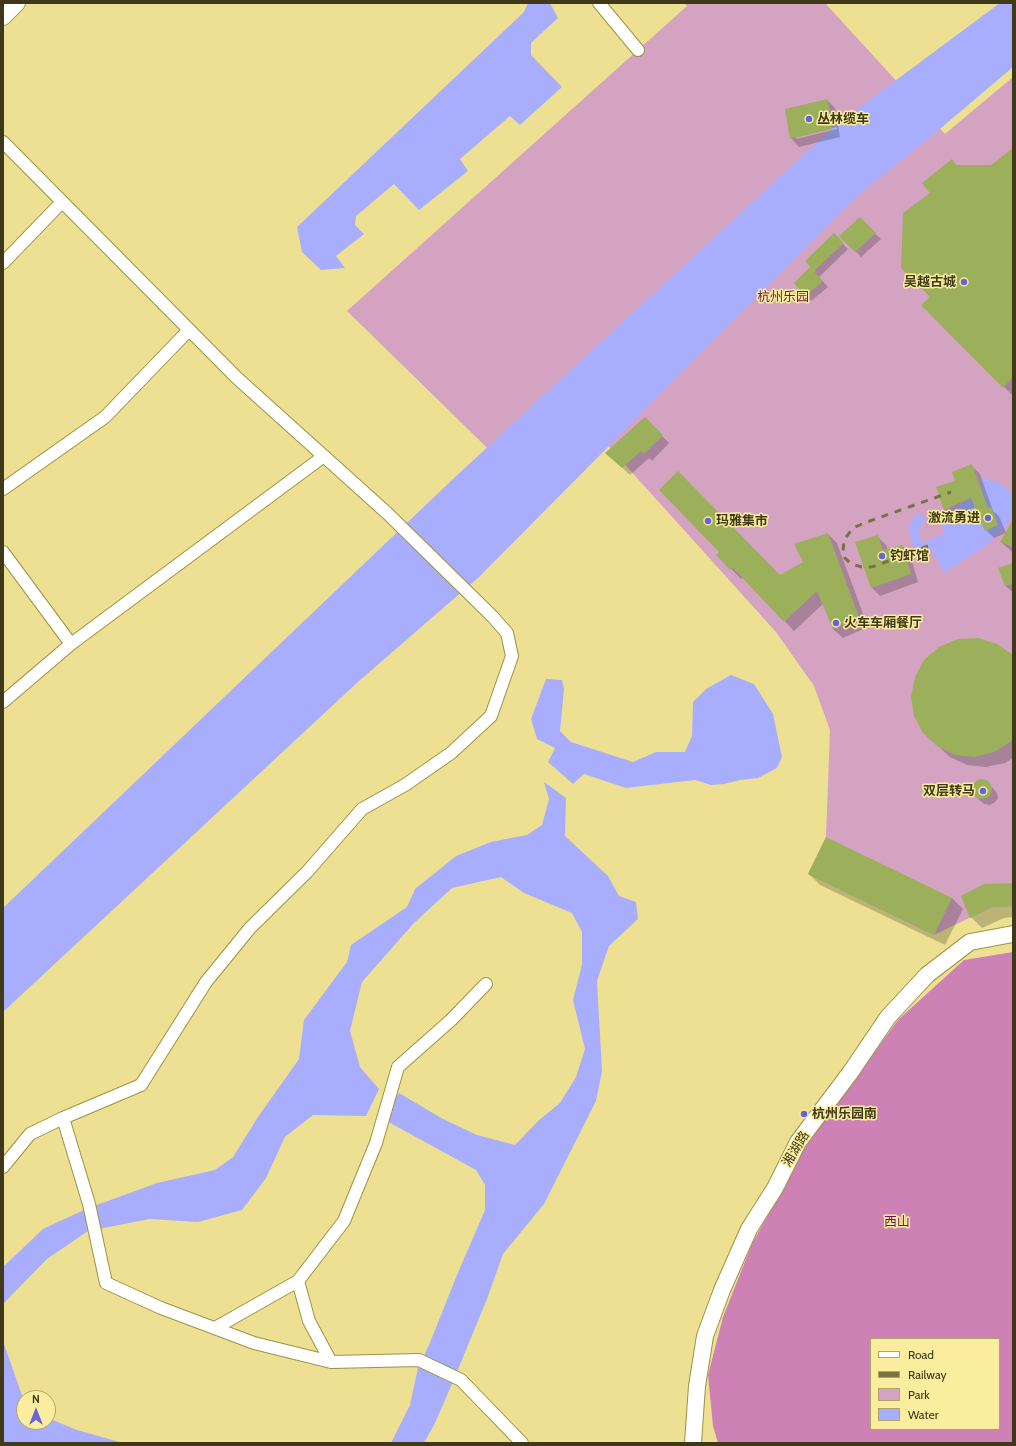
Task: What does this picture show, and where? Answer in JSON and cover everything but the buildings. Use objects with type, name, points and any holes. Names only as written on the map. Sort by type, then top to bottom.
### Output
[{"type":"main road","points":[[3,17],[16,3]]},
{"type":"main road","name":"湘湖路","points":[[693,1443],[697,1386],[705,1336],[722,1290],[749,1229],[775,1188],[798,1142],[850,1073],[888,1017],[927,975],[970,942],[1013,934]]},
{"type":"street","points":[[599,3],[638,50]]},
{"type":"street","points":[[3,142],[237,378],[393,518],[507,632],[512,656],[491,716],[451,753],[405,785],[362,809],[307,872],[250,928],[206,982],[141,1086],[63,1118],[30,1134],[3,1167]]},
{"type":"street","points":[[3,262],[62,202]]},
{"type":"street","points":[[3,489],[105,417],[189,330]]},
{"type":"street","points":[[3,702],[71,644],[324,456]]},
{"type":"street","points":[[3,552],[71,644]]},
{"type":"street","points":[[215,1328],[298,1282],[344,1221],[376,1143],[398,1067],[452,1020],[486,984]]},
{"type":"street","points":[[63,1118],[89,1204],[106,1283],[161,1308],[254,1343],[331,1362],[419,1360],[461,1380],[522,1443]]},
{"type":"street","points":[[298,1282],[309,1321],[331,1362]]},
{"type":"green space","name":"杭州乐园","points":[[684,3],[825,3],[945,134],[1013,77],[1013,906],[992,907],[934,935],[808,874],[826,837],[830,730],[814,686],[776,632],[582,417],[517,477],[347,311],[687,6]]},
{"type":"green space","name":"西山","points":[[1013,952],[1013,1443],[718,1443],[713,1426],[708,1375],[723,1317],[752,1244],[804,1149],[898,1020],[964,960]]},
{"type":"water","points":[[528,3],[550,3],[558,18],[531,43],[531,55],[562,87],[520,125],[510,116],[460,159],[468,171],[419,210],[394,184],[356,216],[355,225],[364,234],[336,256],[345,268],[321,270],[302,252],[297,227],[524,12]]},
{"type":"water","points":[[1000,3],[1013,3],[1013,67],[934,134],[856,197],[479,577],[359,681],[3,1012],[3,908],[453,479],[837,124]]},
{"type":"water","points":[[985,478],[1001,484],[1012,494],[1013,513],[1004,530],[995,536],[988,544],[944,573],[932,550],[917,550],[912,544],[909,529],[911,520],[917,514],[926,518],[919,532],[919,536],[924,543],[945,533],[937,516],[948,512],[973,496],[981,487],[981,479]]},
{"type":"water","points":[[731,675],[754,684],[773,714],[782,757],[777,768],[758,778],[711,785],[695,780],[626,788],[584,774],[573,784],[548,762],[555,748],[537,739],[531,719],[546,679],[562,680],[564,689],[560,731],[571,742],[633,762],[656,752],[685,752],[692,736],[693,702],[706,689]]},
{"type":"water","points":[[544,782],[566,798],[565,836],[608,876],[619,896],[636,902],[638,919],[609,946],[597,981],[602,1071],[596,1101],[544,1204],[503,1254],[487,1299],[452,1384],[435,1423],[424,1443],[391,1443],[410,1405],[418,1368],[485,1210],[485,1185],[476,1170],[383,1119],[399,1093],[443,1119],[477,1135],[515,1145],[538,1121],[560,1103],[576,1077],[585,1049],[573,1000],[582,965],[582,932],[572,913],[524,893],[501,877],[452,888],[414,923],[362,982],[350,1031],[360,1067],[379,1089],[366,1116],[313,1115],[285,1137],[266,1178],[242,1210],[198,1222],[150,1219],[88,1231],[47,1259],[3,1304],[3,1267],[43,1229],[86,1209],[157,1183],[215,1170],[233,1157],[258,1117],[299,1059],[304,1020],[347,962],[351,945],[407,907],[415,889],[456,856],[491,842],[527,835],[542,825],[549,799]]},
{"type":"water","points":[[3,1341],[20,1390],[16,1390],[16,1430],[56,1430],[56,1421],[77,1430],[123,1443],[3,1443]]},
{"type":"railway","points":[[928,546],[866,568],[851,564],[845,558],[843,553],[844,540],[853,528],[951,492]]},
{"type":"place","name":"丛林缆车","points":[[809,119]]},
{"type":"place","name":"吴越古城","points":[[964,282]]},
{"type":"place","name":"激流勇进","points":[[988,518]]},
{"type":"place","name":"玛雅集市","points":[[708,521]]},
{"type":"place","name":"钓虾馆","points":[[882,556]]},
{"type":"place","name":"火车车厢餐厅","points":[[836,623]]},
{"type":"place","name":"双层转马","points":[[983,791]]},
{"type":"place","name":"杭州乐园南","points":[[804,1114]]}]
